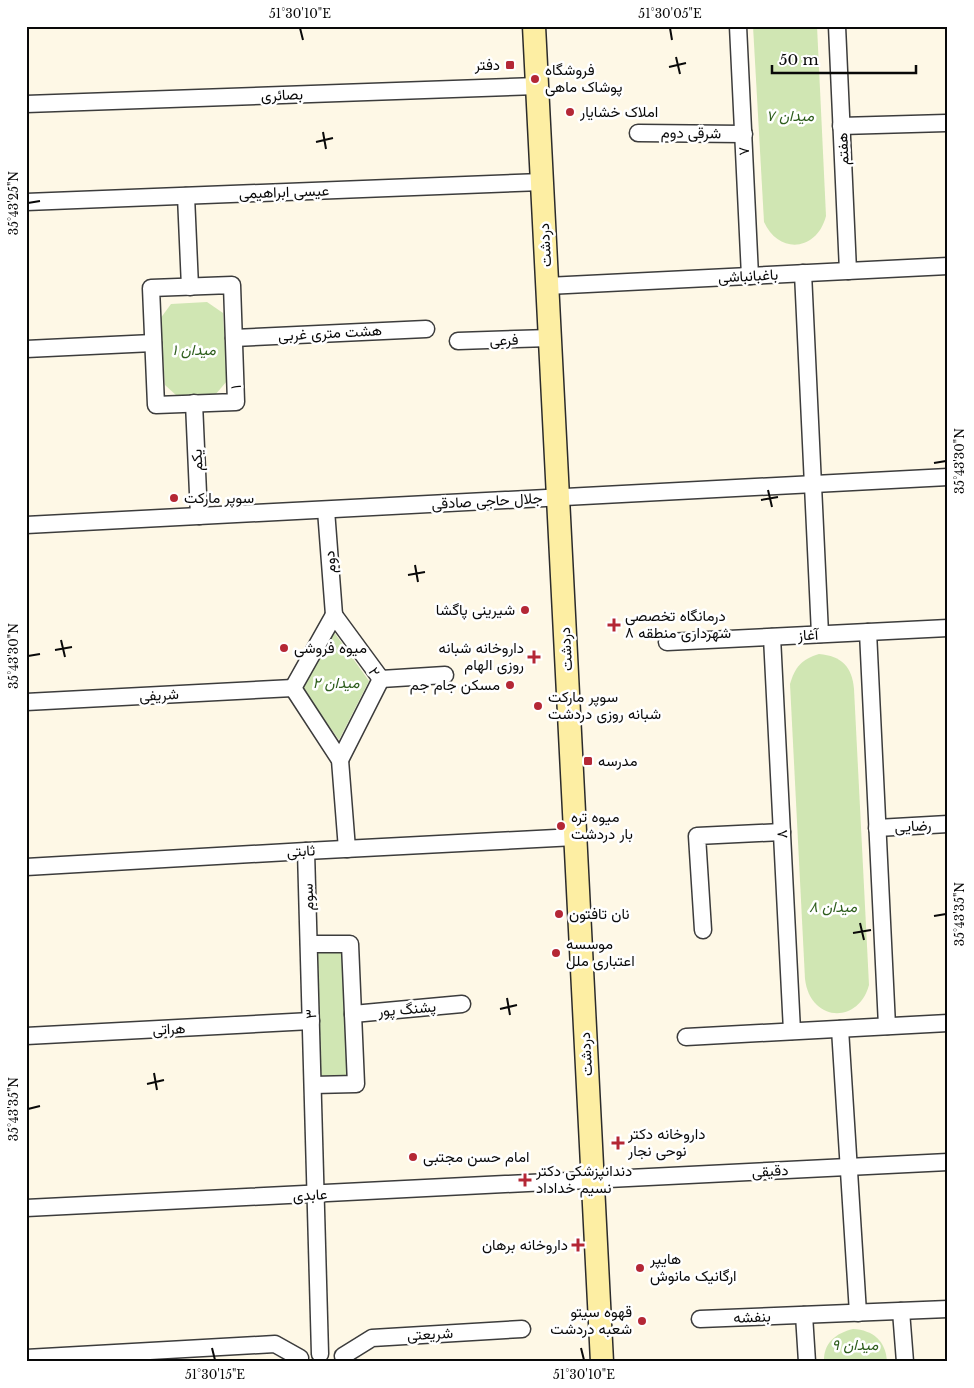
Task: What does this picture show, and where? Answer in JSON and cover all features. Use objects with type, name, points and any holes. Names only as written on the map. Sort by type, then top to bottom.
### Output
[{"type":"main road","name":"دردشت","points":[[534,26],[602,1362]]},
{"type":"street","name":"۷","points":[[738,26],[750,276]]},
{"type":"street","name":"هفتم","points":[[836,26],[848,271]]},
{"type":"street","name":"بصائری","points":[[26,104],[537,86]]},
{"type":"street","points":[[842,126],[946,123]]},
{"type":"street","name":"شرقی دوم","points":[[638,133],[744,134]]},
{"type":"street","name":"عیسی ابراهیمی","points":[[26,202],[542,182]]},
{"type":"street","points":[[186,196],[190,287]]},
{"type":"street","name":"باغبانباشی","points":[[547,286],[948,266]]},
{"type":"street","points":[[803,273],[820,634]]},
{"type":"street","name":"۱","points":[[232,285],[234,338],[236,402],[156,405],[151,288],[232,285]]},
{"type":"street","name":"هشت متری غربی","points":[[234,338],[426,328]]},
{"type":"street","name":"فرعی","points":[[458,341],[550,338]]},
{"type":"street","points":[[26,349],[153,343]]},
{"type":"street","name":"یکم","points":[[194,403],[199,516]]},
{"type":"street","name":"جلال حاجی صادقی","points":[[26,525],[948,477]]},
{"type":"street","name":"دوم","points":[[326,510],[334,614]]},
{"type":"street","points":[[334,614],[293,688],[340,760],[347,848]]},
{"type":"street","name":"۲","points":[[334,614],[381,679],[340,760]]},
{"type":"street","name":"آغاز","points":[[668,642],[948,628]]},
{"type":"street","points":[[868,632],[887,1026]]},
{"type":"street","name":"۸","points":[[772,637],[792,1031]]},
{"type":"street","points":[[381,679],[445,675]]},
{"type":"street","name":"شریفی","points":[[26,702],[293,688]]},
{"type":"street","name":"رضایی","points":[[877,828],[948,824]]},
{"type":"street","points":[[703,930],[697,836],[782,832]]},
{"type":"street","name":"ثابتی","points":[[26,867],[575,837]]},
{"type":"street","name":"سوم","points":[[306,851],[309,944]]},
{"type":"street","points":[[309,944],[350,944],[356,1084],[313,1085]]},
{"type":"street","name":"۳","points":[[309,944],[320,1354]]},
{"type":"street","name":"پشنگ پور","points":[[353,1014],[462,1004]]},
{"type":"street","name":"هراتی","points":[[26,1036],[311,1021]]},
{"type":"street","points":[[686,1037],[948,1023]]},
{"type":"street","points":[[840,1029],[858,1313]]},
{"type":"street","name":"دقیقی","points":[[593,1181],[948,1162]]},
{"type":"street","name":"عابدی","points":[[26,1208],[593,1181]]},
{"type":"street","points":[[807,1362],[804,1315],[948,1309]]},
{"type":"street","points":[[901,1311],[904,1362]]},
{"type":"street","name":"بنفشه","points":[[700,1319],[804,1315]]},
{"type":"street","name":"شریعتی","points":[[349,1359],[372,1338],[522,1329]]},
{"type":"street","points":[[26,1358],[275,1344],[297,1360],[320,1354],[349,1359]]},
{"type":"green space","name":"میدان ۷","points":[[753,26],[817,26],[826,216],[815,236],[806,242],[788,244],[779,240],[771,233],[764,222]]},
{"type":"green space","name":"میدان ۱","points":[[207,302],[223,313],[227,381],[215,395],[177,396],[165,385],[160,319],[171,304]]},
{"type":"green space","name":"میدان ۲","points":[[334,632],[369,681],[339,740],[302,688]]},
{"type":"green space","name":"میدان ۸","points":[[819,654],[840,660],[848,669],[853,681],[869,985],[863,998],[855,1007],[845,1012],[835,1013],[825,1010],[816,1004],[809,993],[805,979],[790,684],[800,664],[808,658]]},
{"type":"green space","points":[[343,950],[348,1078],[320,1079],[314,952]]},
{"type":"green space","name":"میدان ۹","points":[[853,1329],[867,1332],[877,1338],[884,1348],[887,1362],[824,1362],[824,1355],[828,1344],[841,1333]]},
{"type":"place","name":"دفتر","points":[[510,65]]},
{"type":"place","name":"فروشگاه پوشاک ماهی","points":[[535,79]]},
{"type":"place","name":"املاک خشایار","points":[[570,112]]},
{"type":"place","name":"سوپر مارکت","points":[[174,498]]},
{"type":"place","name":"شیرینی پاگشا","points":[[525,610]]},
{"type":"place","name":"درمانگاه تخصصی شهرداری منطقه ۸","points":[[614,625]]},
{"type":"place","name":"میوه فروشی","points":[[284,648]]},
{"type":"place","name":"داروخانه شبانه روزی الهام","points":[[534,657]]},
{"type":"place","name":"مسکن جام جم","points":[[510,685]]},
{"type":"place","name":"سوپر مارکت شبانه روزی دردشت","points":[[538,706]]},
{"type":"place","name":"مدرسه","points":[[588,761]]},
{"type":"place","name":"میوه تره بار دردشت","points":[[561,826]]},
{"type":"place","name":"نان تافتون","points":[[559,914]]},
{"type":"place","name":"موسسه اعتباری ملل","points":[[556,953]]},
{"type":"place","name":"داروخانه دکتر نوحی نجار","points":[[618,1143]]},
{"type":"place","name":"امام حسن مجتبی","points":[[413,1157]]},
{"type":"place","name":"دندانپزشکی دکتر نسیم خداداد","points":[[525,1180]]},
{"type":"place","name":"داروخانه برهان","points":[[578,1245]]},
{"type":"place","name":"هایپر ارگانیک مانوش","points":[[640,1268]]},
{"type":"place","name":"قهوه سیتو شعبه دردشت","points":[[642,1321]]}]
